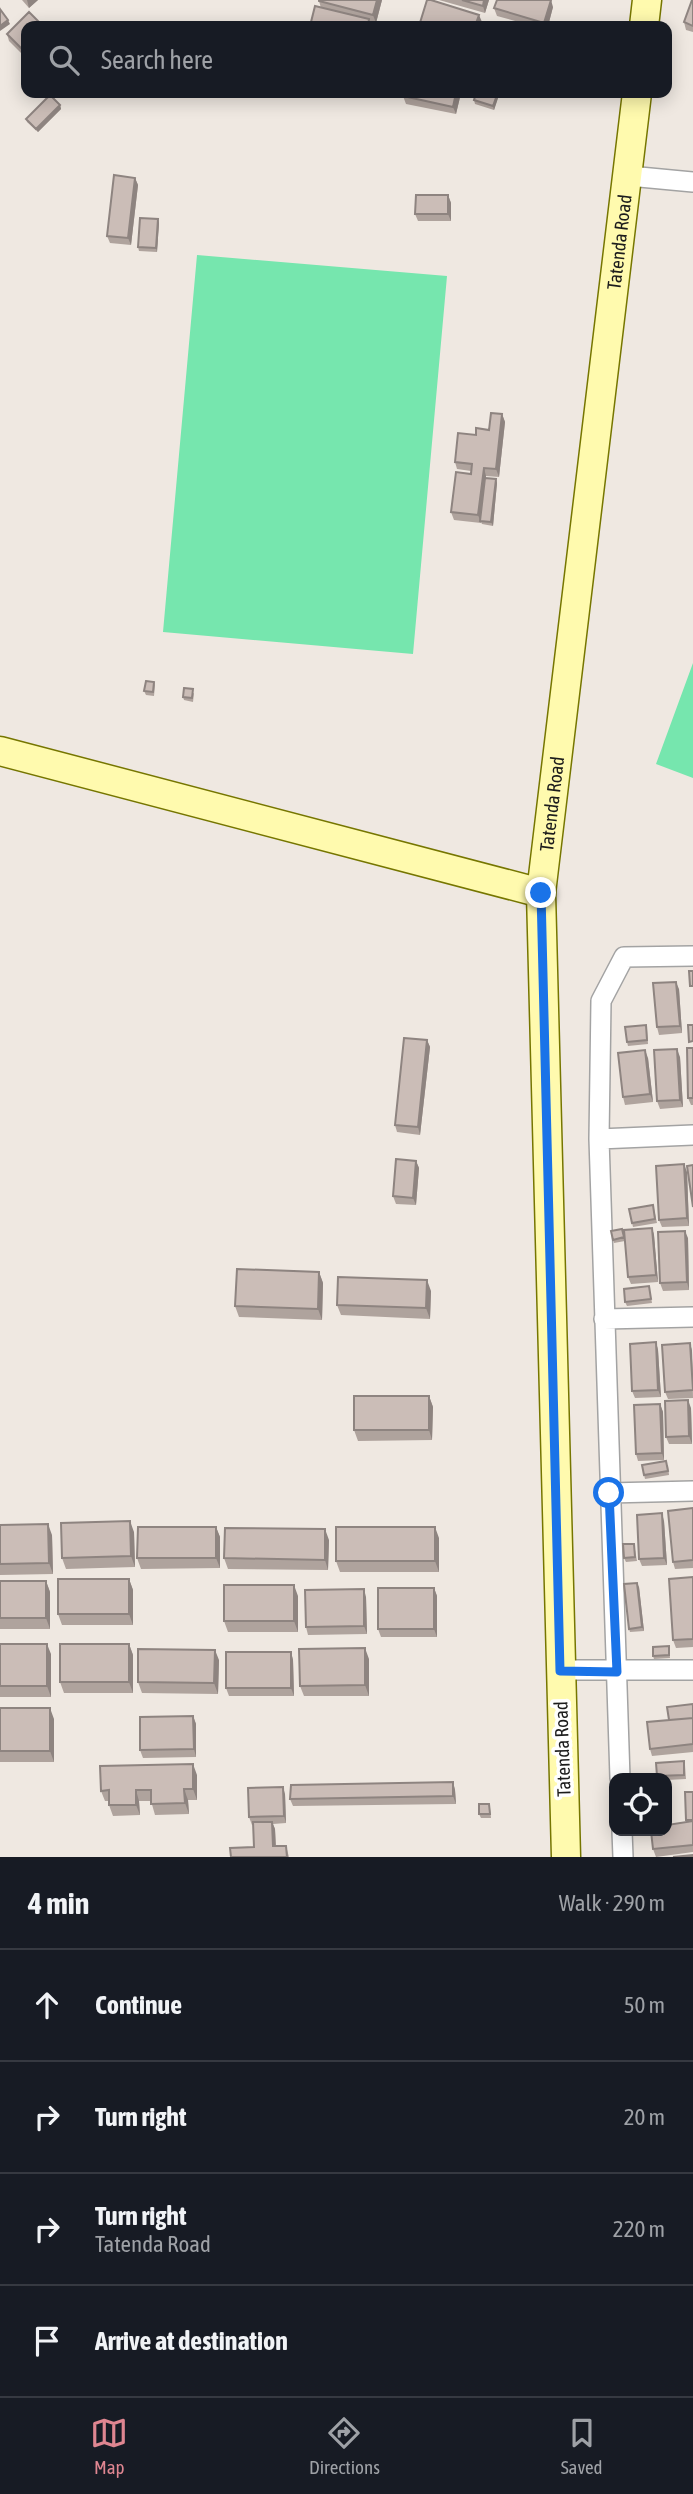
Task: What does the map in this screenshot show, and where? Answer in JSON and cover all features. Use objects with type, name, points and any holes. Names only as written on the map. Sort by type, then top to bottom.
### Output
[{"type":"street","points":[[645,21],[647,0]]},
{"type":"street","name":"Tatenda Road","points":[[566,1857],[541,893],[637,98]]},
{"type":"street","points":[[629,176],[693,182]]},
{"type":"street","points":[[0,751],[541,893]]},
{"type":"street","points":[[620,1773],[599,1139],[601,1001],[624,957],[693,956]]},
{"type":"street","points":[[599,1139],[693,1135]]},
{"type":"street","points":[[604,1319],[693,1317]]},
{"type":"street","points":[[609,1493],[693,1491]]},
{"type":"street","points":[[560,1671],[693,1670]]},
{"type":"street","points":[[622,1836],[623,1857]]},
{"type":"green space","points":[[197,255],[447,276],[413,654],[163,632]]},
{"type":"green space","points":[[693,663],[693,778],[656,764]]},
{"type":"building","points":[[319,0],[377,0],[373,15]]},
{"type":"building","points":[[427,0],[479,15],[477,21],[421,21]]},
{"type":"building","points":[[462,0],[484,0],[483,6]]},
{"type":"building","points":[[497,0],[551,0],[545,21],[494,8]]},
{"type":"building","points":[[693,0],[693,26],[684,22]]},
{"type":"building","points":[[315,6],[369,19],[369,21],[311,21]]},
{"type":"building","points":[[0,9],[8,20],[0,26]]},
{"type":"building","points":[[29,12],[38,21],[21,21],[21,48],[7,34]]},
{"type":"building","points":[[47,98],[53,98],[60,105],[36,129],[26,119]]},
{"type":"building","points":[[412,98],[455,98],[453,107]]},
{"type":"building","points":[[475,98],[496,98],[493,106]]},
{"type":"building","points":[[114,175],[135,178],[128,238],[107,236]]},
{"type":"building","points":[[416,195],[448,195],[448,214],[415,214]]},
{"type":"building","points":[[140,218],[158,219],[156,248],[138,247]]},
{"type":"building","points":[[491,413],[502,414],[496,469],[484,468],[478,515],[451,512],[456,472],[471,474],[472,464],[455,462],[458,433],[476,435],[476,428],[489,430]]},
{"type":"building","points":[[485,478],[496,479],[491,522],[480,521]]},
{"type":"building","points":[[146,681],[154,682],[153,692],[144,691]]},
{"type":"building","points":[[184,688],[193,689],[192,698],[183,697]]},
{"type":"building","points":[[689,971],[693,971],[693,986],[690,986]]},
{"type":"building","points":[[676,982],[680,1026],[657,1027],[653,983]]},
{"type":"building","points":[[646,1025],[647,1040],[627,1042],[625,1027]]},
{"type":"building","points":[[688,1025],[693,1025],[693,1041],[689,1042]]},
{"type":"building","points":[[404,1038],[427,1040],[418,1127],[395,1125]]},
{"type":"building","points":[[687,1048],[693,1048],[693,1098],[688,1098]]},
{"type":"building","points":[[677,1049],[680,1100],[657,1101],[654,1050]]},
{"type":"building","points":[[645,1050],[650,1094],[623,1097],[618,1053]]},
{"type":"building","points":[[396,1159],[416,1161],[413,1198],[393,1196]]},
{"type":"building","points":[[684,1164],[687,1218],[659,1220],[656,1166]]},
{"type":"building","points":[[693,1165],[693,1207],[687,1166]]},
{"type":"building","points":[[653,1205],[655,1219],[632,1223],[629,1209]]},
{"type":"building","points":[[652,1228],[656,1275],[628,1277],[624,1230]]},
{"type":"building","points":[[622,1229],[624,1237],[613,1240],[611,1231]]},
{"type":"building","points":[[685,1231],[687,1282],[660,1283],[658,1232]]},
{"type":"building","points":[[237,1269],[319,1272],[318,1309],[235,1306]]},
{"type":"building","points":[[338,1277],[427,1280],[426,1308],[337,1305]]},
{"type":"building","points":[[649,1286],[651,1299],[625,1302],[624,1289]]},
{"type":"building","points":[[656,1342],[658,1390],[632,1391],[630,1344]]},
{"type":"building","points":[[690,1343],[693,1390],[665,1392],[662,1345]]},
{"type":"building","points":[[354,1396],[429,1396],[429,1430],[354,1430]]},
{"type":"building","points":[[688,1400],[689,1436],[666,1437],[665,1401]]},
{"type":"building","points":[[660,1404],[662,1453],[636,1454],[634,1405]]},
{"type":"building","points":[[666,1461],[668,1471],[644,1475],[642,1465]]},
{"type":"building","points":[[693,1508],[693,1560],[673,1562],[668,1511]]},
{"type":"building","points":[[662,1513],[664,1558],[639,1559],[637,1515]]},
{"type":"building","points":[[130,1521],[131,1556],[62,1558],[61,1523]]},
{"type":"building","points":[[48,1524],[49,1563],[0,1564],[0,1525]]},
{"type":"building","points":[[138,1527],[216,1527],[216,1558],[137,1558]]},
{"type":"building","points":[[336,1527],[435,1527],[435,1561],[336,1561]]},
{"type":"building","points":[[225,1528],[325,1529],[325,1560],[224,1558]]},
{"type":"building","points":[[623,1544],[634,1544],[635,1557],[624,1558]]},
{"type":"building","points":[[693,1577],[693,1639],[673,1640],[669,1579]]},
{"type":"building","points":[[58,1579],[129,1579],[129,1614],[58,1614]]},
{"type":"building","points":[[0,1581],[46,1581],[46,1618],[0,1618]]},
{"type":"building","points":[[637,1583],[642,1627],[629,1629],[624,1584]]},
{"type":"building","points":[[224,1585],[294,1585],[294,1621],[224,1621]]},
{"type":"building","points":[[378,1588],[434,1588],[434,1629],[378,1629]]},
{"type":"building","points":[[364,1589],[364,1626],[306,1627],[305,1590]]},
{"type":"building","points":[[0,1644],[47,1644],[47,1686],[0,1686]]},
{"type":"building","points":[[60,1644],[129,1644],[129,1682],[60,1682]]},
{"type":"building","points":[[669,1646],[669,1655],[653,1656],[653,1647]]},
{"type":"building","points":[[365,1648],[365,1685],[300,1686],[299,1649]]},
{"type":"building","points":[[138,1649],[215,1650],[214,1683],[138,1682]]},
{"type":"building","points":[[226,1652],[291,1652],[291,1688],[226,1688]]},
{"type":"building","points":[[693,1704],[693,1718],[669,1720],[667,1707]]},
{"type":"building","points":[[0,1708],[50,1708],[50,1751],[0,1751]]},
{"type":"building","points":[[193,1716],[194,1749],[140,1750],[140,1717]]},
{"type":"building","points":[[693,1718],[693,1744],[650,1749],[647,1722]]},
{"type":"building","points":[[684,1761],[684,1775],[657,1773],[656,1763]]},
{"type":"building","points":[[193,1764],[193,1789],[184,1789],[185,1803],[151,1804],[151,1790],[136,1790],[136,1805],[109,1805],[109,1790],[101,1791],[100,1766]]},
{"type":"building","points":[[453,1782],[453,1796],[290,1799],[291,1785]]},
{"type":"building","points":[[283,1787],[284,1816],[249,1817],[248,1788]]},
{"type":"building","points":[[685,1792],[693,1792],[693,1820],[686,1820]]},
{"type":"building","points":[[479,1804],[489,1804],[490,1814],[479,1814]]},
{"type":"building","points":[[693,1821],[693,1845],[653,1849],[652,1836],[672,1836],[672,1824]]},
{"type":"building","points":[[253,1822],[272,1822],[273,1846],[286,1846],[287,1857],[231,1857],[230,1848],[254,1847]]},
{"type":"route","points":[[541,893],[560,1671],[617,1672],[609,1493]]}]
